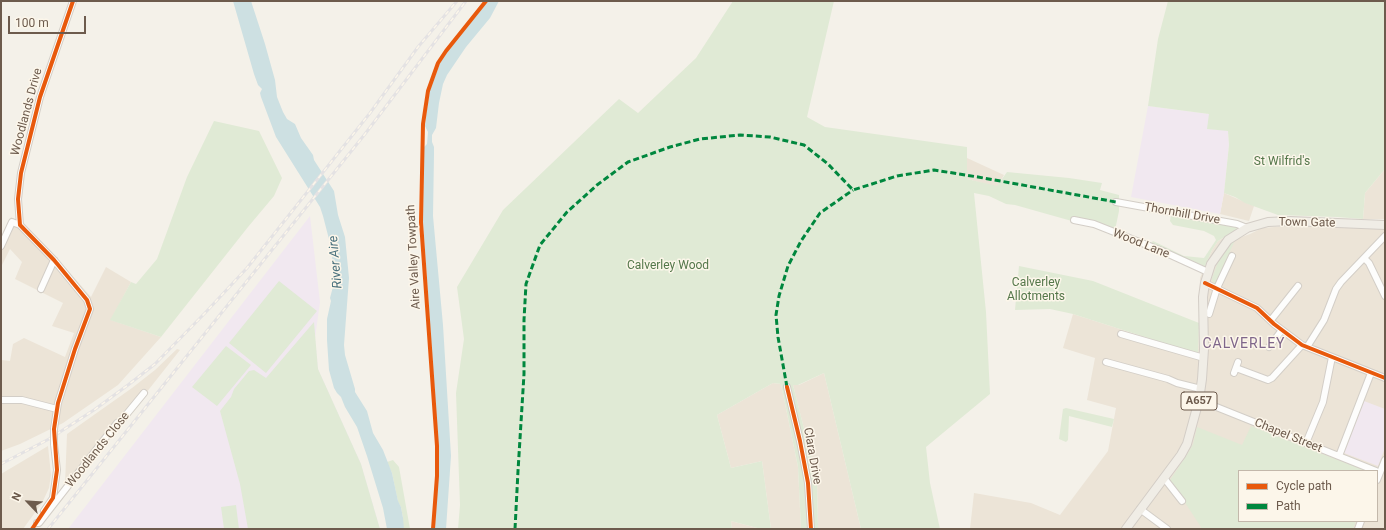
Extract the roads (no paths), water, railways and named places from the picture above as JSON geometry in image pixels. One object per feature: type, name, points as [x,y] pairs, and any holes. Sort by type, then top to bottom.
[{"type":"main road","name":"Town Gate","points":[[1208,272],[1216,256],[1228,240],[1247,228],[1268,222],[1290,221],[1385,225]]},
{"type":"main road","name":"A657","points":[[1126,529],[1180,456],[1187,444],[1201,389],[1204,358],[1203,297],[1208,272]]},
{"type":"street","name":"Woodlands Drive","points":[[20,225],[18,199],[21,173],[40,97],[73,1]]},
{"type":"street","name":"Thornhill Drive","points":[[1116,202],[1237,224],[1247,228]]},
{"type":"street","name":"Wood Lane","points":[[1074,220],[1094,224],[1162,251],[1208,272]]},
{"type":"street","points":[[1,246],[12,222],[20,225],[54,260],[87,300],[90,309],[75,349],[57,409],[54,429],[57,470],[53,498],[32,529]]},
{"type":"street","points":[[1236,368],[1268,380],[1272,378],[1305,346],[1322,324],[1336,289],[1341,282],[1365,259],[1385,236]]},
{"type":"street","points":[[1209,314],[1218,288],[1232,256]]},
{"type":"street","points":[[1365,259],[1369,263],[1385,296]]},
{"type":"street","points":[[41,289],[54,260]]},
{"type":"street","points":[[1205,282],[1257,308],[1282,330],[1305,346],[1385,378]]},
{"type":"street","points":[[1270,320],[1298,286]]},
{"type":"street","points":[[1269,347],[1282,330]]},
{"type":"street","points":[[1121,334],[1204,358]]},
{"type":"street","points":[[1306,443],[1323,402],[1332,357]]},
{"type":"street","points":[[1106,362],[1201,389]]},
{"type":"street","points":[[1339,456],[1372,373]]},
{"type":"street","name":"Clara Drive","points":[[787,387],[808,483],[811,529]]},
{"type":"street","name":"Woodlands Close","points":[[37,523],[39,523],[117,423],[121,421],[144,393]]},
{"type":"street","points":[[1,400],[22,400],[57,409]]},
{"type":"street","name":"Chapel Street","points":[[1199,400],[1375,470]]},
{"type":"street","points":[[1380,472],[1385,460]]},
{"type":"street","points":[[1164,478],[1182,501]]},
{"type":"street","points":[[1140,509],[1167,529]]},
{"type":"water","name":"River Aire","points":[[233,1],[251,1],[275,80],[277,97],[283,112],[287,119],[295,124],[301,138],[313,155],[314,160],[334,191],[338,215],[345,237],[349,278],[344,345],[345,355],[355,392],[367,411],[373,433],[383,450],[392,473],[398,501],[401,507],[404,529],[387,529],[383,508],[357,427],[341,397],[334,388],[329,370],[327,319],[334,283],[334,274],[331,247],[323,216],[320,207],[276,137],[261,97],[260,93],[262,89],[258,85],[254,74]]},
{"type":"water","points":[[488,1],[499,1],[490,18],[466,47],[447,75],[443,84],[439,103],[436,128],[432,135],[434,147],[433,216],[443,325],[451,456],[446,529],[435,529],[439,458],[423,221],[424,147],[427,144],[428,132],[425,126],[426,115],[430,90],[440,63],[452,45]]},
{"type":"railway","points":[[1,464],[49,439],[94,410],[155,364],[247,268],[370,113],[418,47],[457,1]]},
{"type":"railway","points":[[48,529],[365,134],[466,1]]},
{"type":"district","name":"CALVERLEY","points":[[1244,344]]},
{"type":"park label","name":"St Wilfrid's","points":[[1282,162]]},
{"type":"park label","name":"Calverley Wood","points":[[668,266]]},
{"type":"park label","name":"Calverley Allotments","points":[[1036,290]]}]
